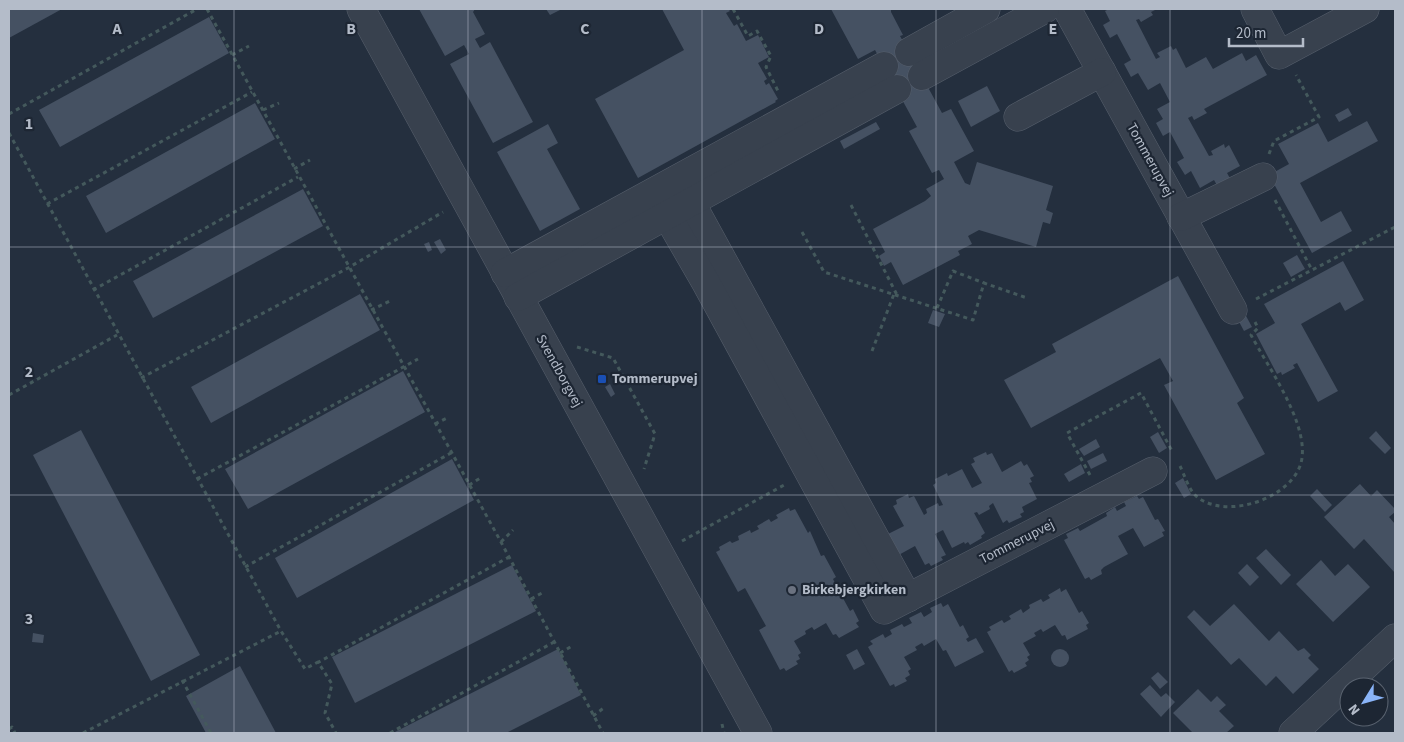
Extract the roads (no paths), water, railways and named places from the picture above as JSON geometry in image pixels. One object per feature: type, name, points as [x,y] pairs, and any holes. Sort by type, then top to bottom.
[{"type":"street","name":"Svendborgvej","points":[[361,9],[758,733]]},
{"type":"street","points":[[922,76],[1046,9]]},
{"type":"street","name":"Tommerupvej","points":[[1067,9],[1181,216],[1239,307]]},
{"type":"street","points":[[1255,9],[1279,55],[1365,9]]},
{"type":"street","points":[[908,52],[981,10],[992,38]]},
{"type":"street","points":[[518,297],[684,190],[790,118],[884,66]]},
{"type":"street","points":[[1018,117],[1102,72]]},
{"type":"street","points":[[684,190],[897,89]]},
{"type":"street","points":[[1181,216],[1263,177]]},
{"type":"street","points":[[684,190],[908,598]]},
{"type":"street","points":[[505,273],[660,204]]},
{"type":"street","name":"Tommerupvej","points":[[660,204],[884,610],[1153,471]]},
{"type":"street","points":[[1293,733],[1395,638]]},
{"type":"place","name":"Tommerupvej","points":[[602,379]]},
{"type":"place","name":"Birkebjergkirken","points":[[792,590]]}]
